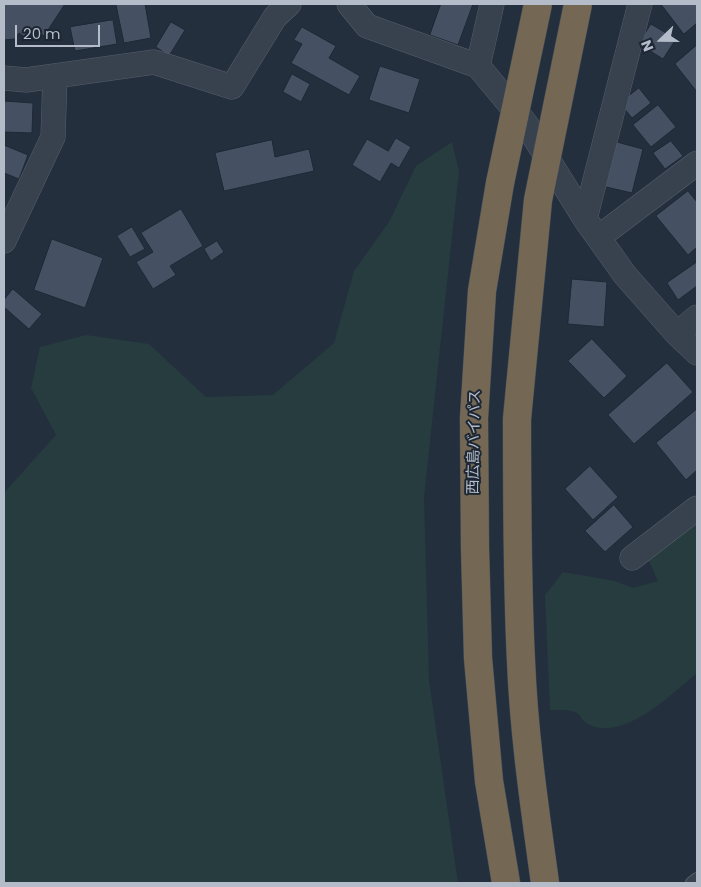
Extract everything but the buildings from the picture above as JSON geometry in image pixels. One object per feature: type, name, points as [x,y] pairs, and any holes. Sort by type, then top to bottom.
[{"type":"highway","points":[[500,183],[521,4]]},
{"type":"highway","name":"西広島バイパス","points":[[506,883],[489,781],[478,658],[474,418],[482,291],[500,183],[538,4]]},
{"type":"highway","points":[[545,883],[531,787],[521,663],[517,549],[518,419],[538,200],[578,4]]},
{"type":"street","points":[[4,78],[26,80],[154,62],[232,87],[276,17],[290,4]]},
{"type":"street","points":[[349,4],[367,26],[478,66],[526,124],[585,219],[625,275],[677,334],[697,353]]},
{"type":"street","points":[[478,66],[492,4]]},
{"type":"street","points":[[585,219],[640,4]]},
{"type":"street","points":[[4,241],[54,137],[55,76]]},
{"type":"street","points":[[599,238],[697,163]]},
{"type":"street","points":[[677,334],[697,317]]},
{"type":"street","points":[[632,558],[697,508]]},
{"type":"lane","points":[[692,883],[697,879]]},
{"type":"green space","points":[[452,142],[459,171],[424,497],[429,680],[458,883],[4,883],[4,493],[56,435],[31,388],[40,347],[86,335],[149,344],[206,397],[273,395],[334,343],[354,271],[389,222],[416,166]]},
{"type":"green space","points":[[697,524],[697,673],[647,713],[616,727],[602,728],[586,723],[574,712],[550,710],[545,595],[563,572],[615,581],[633,588],[658,581],[648,559]]}]
